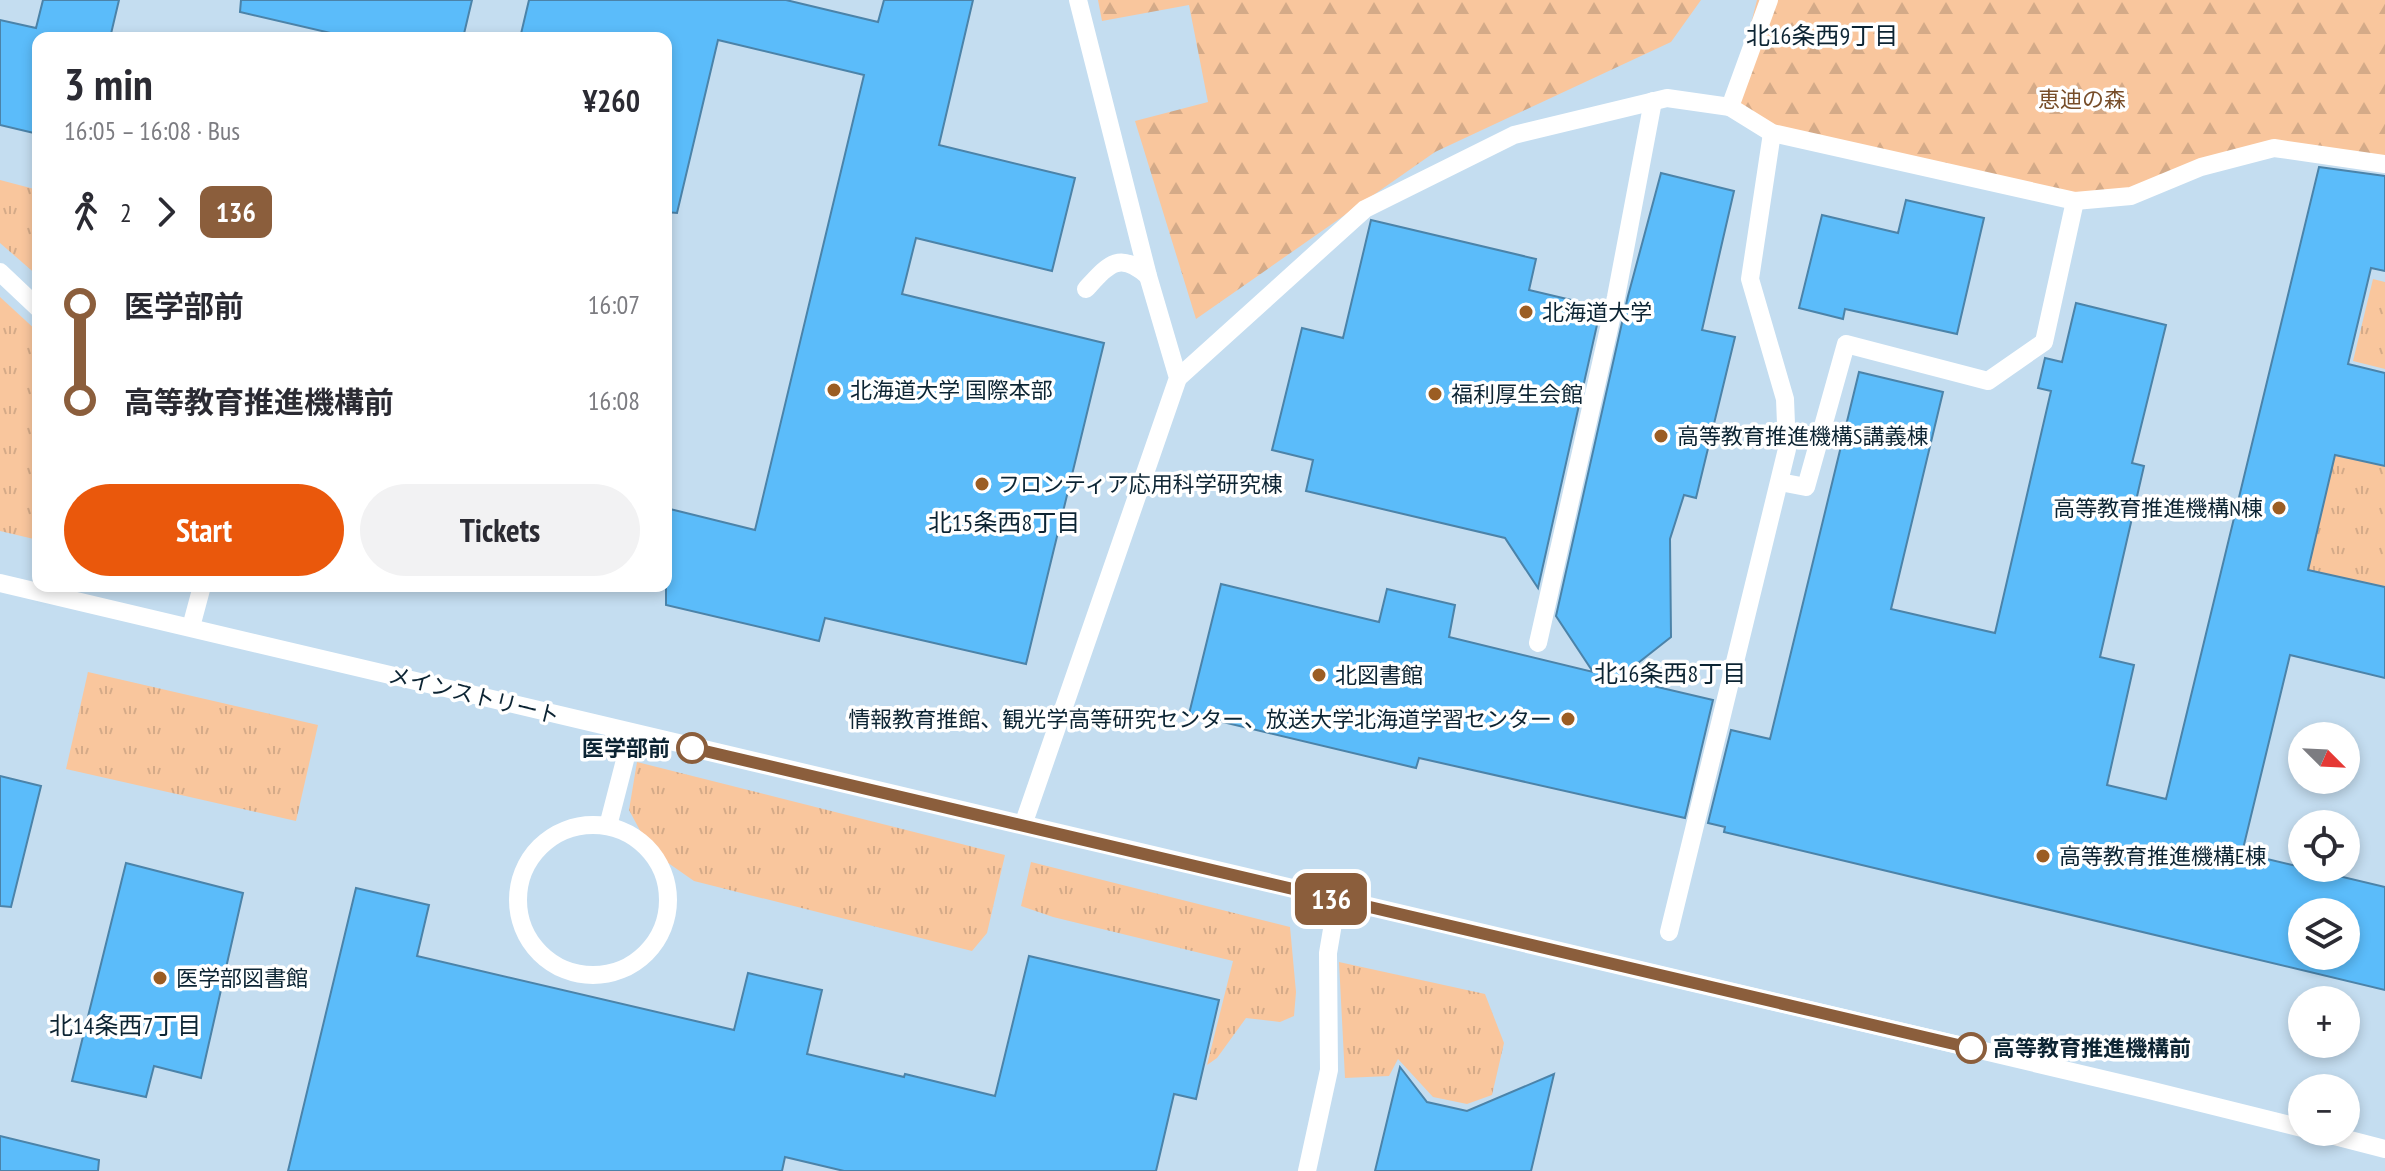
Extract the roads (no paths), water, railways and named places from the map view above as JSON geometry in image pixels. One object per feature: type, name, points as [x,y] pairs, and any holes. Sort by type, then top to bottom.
[{"type":"lane","points":[[1078,0],[1148,276],[1178,378]]},
{"type":"lane","points":[[1730,107],[1769,0]]},
{"type":"lane","points":[[1023,825],[1178,378],[1365,209],[1514,135],[1667,98],[1730,107],[1772,133],[2075,201],[2131,196],[2201,167],[2274,148],[2385,164]]},
{"type":"lane","points":[[1538,643],[1616,297],[1653,101]]},
{"type":"lane","points":[[1669,932],[1787,449],[1785,399],[1750,279],[1772,133]]},
{"type":"lane","points":[[1780,482],[1806,487],[1846,344],[1988,381],[2044,342],[2075,201]]},
{"type":"lane","points":[[1086,289],[1103,268],[1116,262],[1134,263],[1148,276]]},
{"type":"lane","points":[[0,272],[32,302]]},
{"type":"lane","name":"メインストリート","points":[[0,583],[32,590]]},
{"type":"lane","name":"メインストリート","points":[[39,592],[2288,1125]]},
{"type":"lane","points":[[191,627],[200,592]]},
{"type":"lane","points":[[608,826],[632,733]]},
{"type":"lane","points":[[586,825],[608,826],[628,833],[651,853],[666,881],[668,902],[665,923],[655,942],[641,957],[613,971],[582,974],[561,968],[543,956],[529,939],[521,919],[518,898],[522,876],[532,857],[547,841],[566,830],[586,825]]},
{"type":"lane","points":[[1307,1171],[1329,1070],[1328,953],[1337,900]]},
{"type":"lane","points":[[2360,1143],[2385,1149]]},
{"type":"place","name":"北海道大学","points":[[1526,312]]},
{"type":"place","name":"北海道大学 国際本部","points":[[834,390]]},
{"type":"place","name":"福利厚生会館","points":[[1435,394]]},
{"type":"place","name":"高等教育推進機構S講義棟","points":[[1661,436]]},
{"type":"place","name":"フロンティア応用科学研究棟","points":[[982,484]]},
{"type":"place","name":"高等教育推進機構N棟","points":[[2279,508]]},
{"type":"place","name":"北図書館","points":[[1319,675]]},
{"type":"place","name":"情報教育推館、観光学高等研究センター、放送大学北海道学習センター","points":[[1568,719]]},
{"type":"place","name":"医学部前","points":[[692,748]]},
{"type":"place","name":"高等教育推進機構E棟","points":[[2043,856]]},
{"type":"place","name":"医学部図書館","points":[[160,978]]},
{"type":"place","name":"高等教育推進機構前","points":[[1971,1048]]},
{"type":"district","name":"北16条西9丁目","points":[[1822,35]]},
{"type":"district","name":"北15条西8丁目","points":[[1004,522]]},
{"type":"district","name":"北16条西8丁目","points":[[1670,673]]},
{"type":"district","name":"北14条西7丁目","points":[[125,1025]]},
{"type":"park label","name":"恵迪の森","points":[[2082,99]]}]
